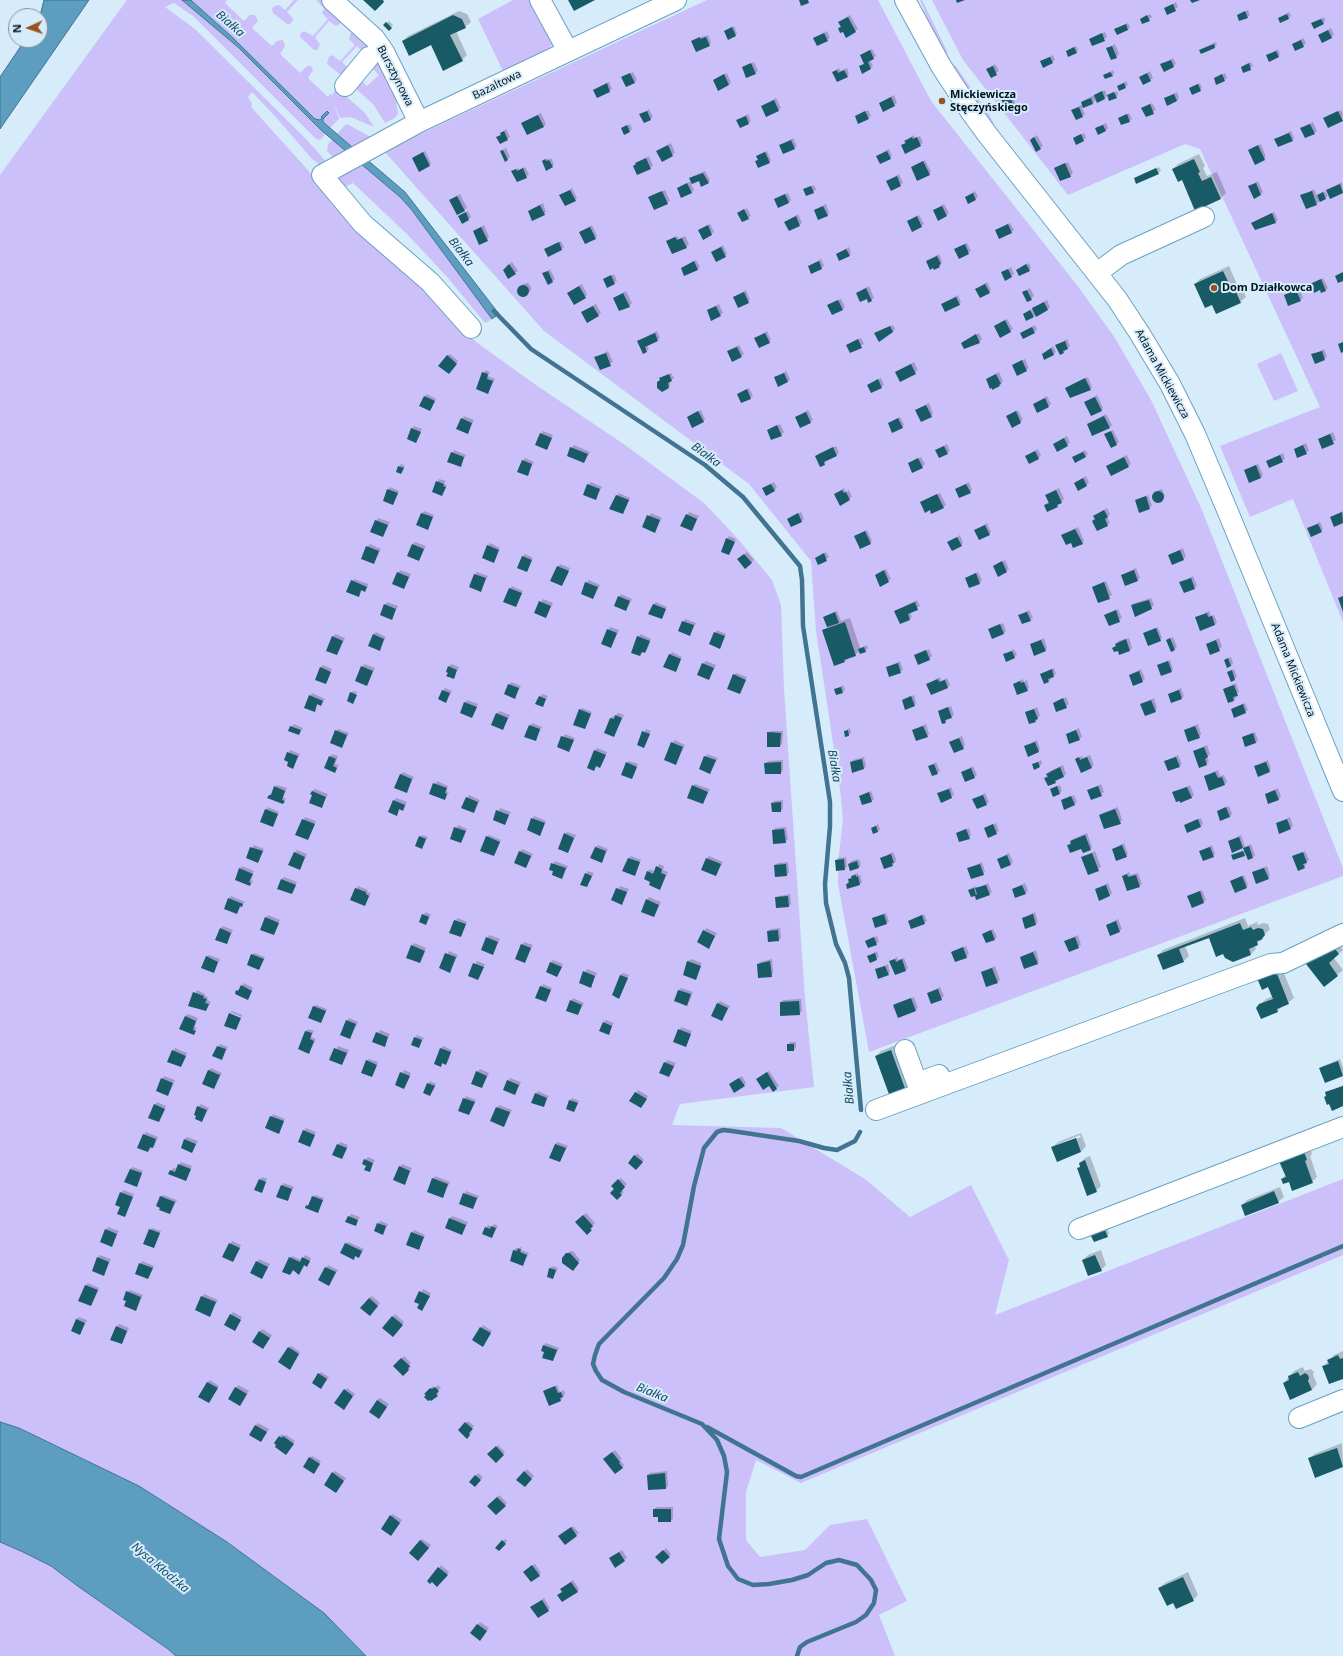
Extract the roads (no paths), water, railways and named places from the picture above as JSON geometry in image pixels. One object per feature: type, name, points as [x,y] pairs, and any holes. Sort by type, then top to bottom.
[{"type":"street","name":"Bursztynowa","points":[[332,0],[375,39],[384,52],[419,122]]},
{"type":"street","points":[[540,0],[568,51]]},
{"type":"street","name":"Bazaltowa","points":[[471,328],[430,282],[363,224],[322,175],[372,148],[387,138],[419,122],[676,0]]},
{"type":"street","name":"Adama Mickiewicza","points":[[905,0],[941,66],[971,112],[1097,273],[1140,334],[1170,384],[1195,434],[1343,791]]},
{"type":"street","points":[[344,86],[369,57]]},
{"type":"street","points":[[1097,273],[1121,255],[1204,217]]},
{"type":"street","points":[[905,1050],[917,1083],[1291,946],[1343,924]]},
{"type":"street","points":[[876,1110],[1271,964],[1283,963],[1343,934]]},
{"type":"street","points":[[1079,1229],[1343,1127]]},
{"type":"street","points":[[1299,1418],[1343,1400]]},
{"type":"water","points":[[44,0],[89,0],[0,129],[0,77],[20,48],[48,48],[48,8],[42,8]]},
{"type":"water","points":[[182,0],[191,0],[231,36],[315,119],[320,120],[327,111],[329,113],[323,119],[323,122],[405,192],[499,314],[492,319],[411,209],[400,197],[321,130],[239,48]]},
{"type":"water","name":"Nysa Kłodzka","points":[[0,1422],[19,1428],[139,1486],[227,1542],[324,1613],[366,1656],[176,1656],[51,1566],[0,1542]]},
{"type":"waterway","name":"Białka","points":[[494,311],[531,349],[705,465],[743,497],[800,566],[802,580],[803,626],[830,802],[830,826],[825,884],[826,903],[836,944],[845,963],[849,978],[861,1110]]},
{"type":"waterway","name":"Białka","points":[[797,1656],[800,1647],[807,1642],[856,1622],[866,1615],[874,1603],[876,1590],[871,1580],[857,1565],[839,1560],[826,1563],[808,1575],[792,1580],[753,1585],[738,1579],[728,1566],[719,1539],[727,1472],[724,1456],[717,1440],[702,1424],[624,1392],[602,1380],[593,1364],[599,1344],[664,1278],[677,1259],[683,1245],[694,1186],[704,1148],[717,1132],[723,1130],[799,1141],[837,1150],[855,1141],[860,1132]]},
{"type":"waterway","points":[[707,1427],[796,1476],[801,1477],[1343,1246]]},
{"type":"place","name":"Mickiewicza Stęczyńskiego","points":[[942,101]]},
{"type":"place","name":"Dom Działkowca","points":[[1214,288]]}]
